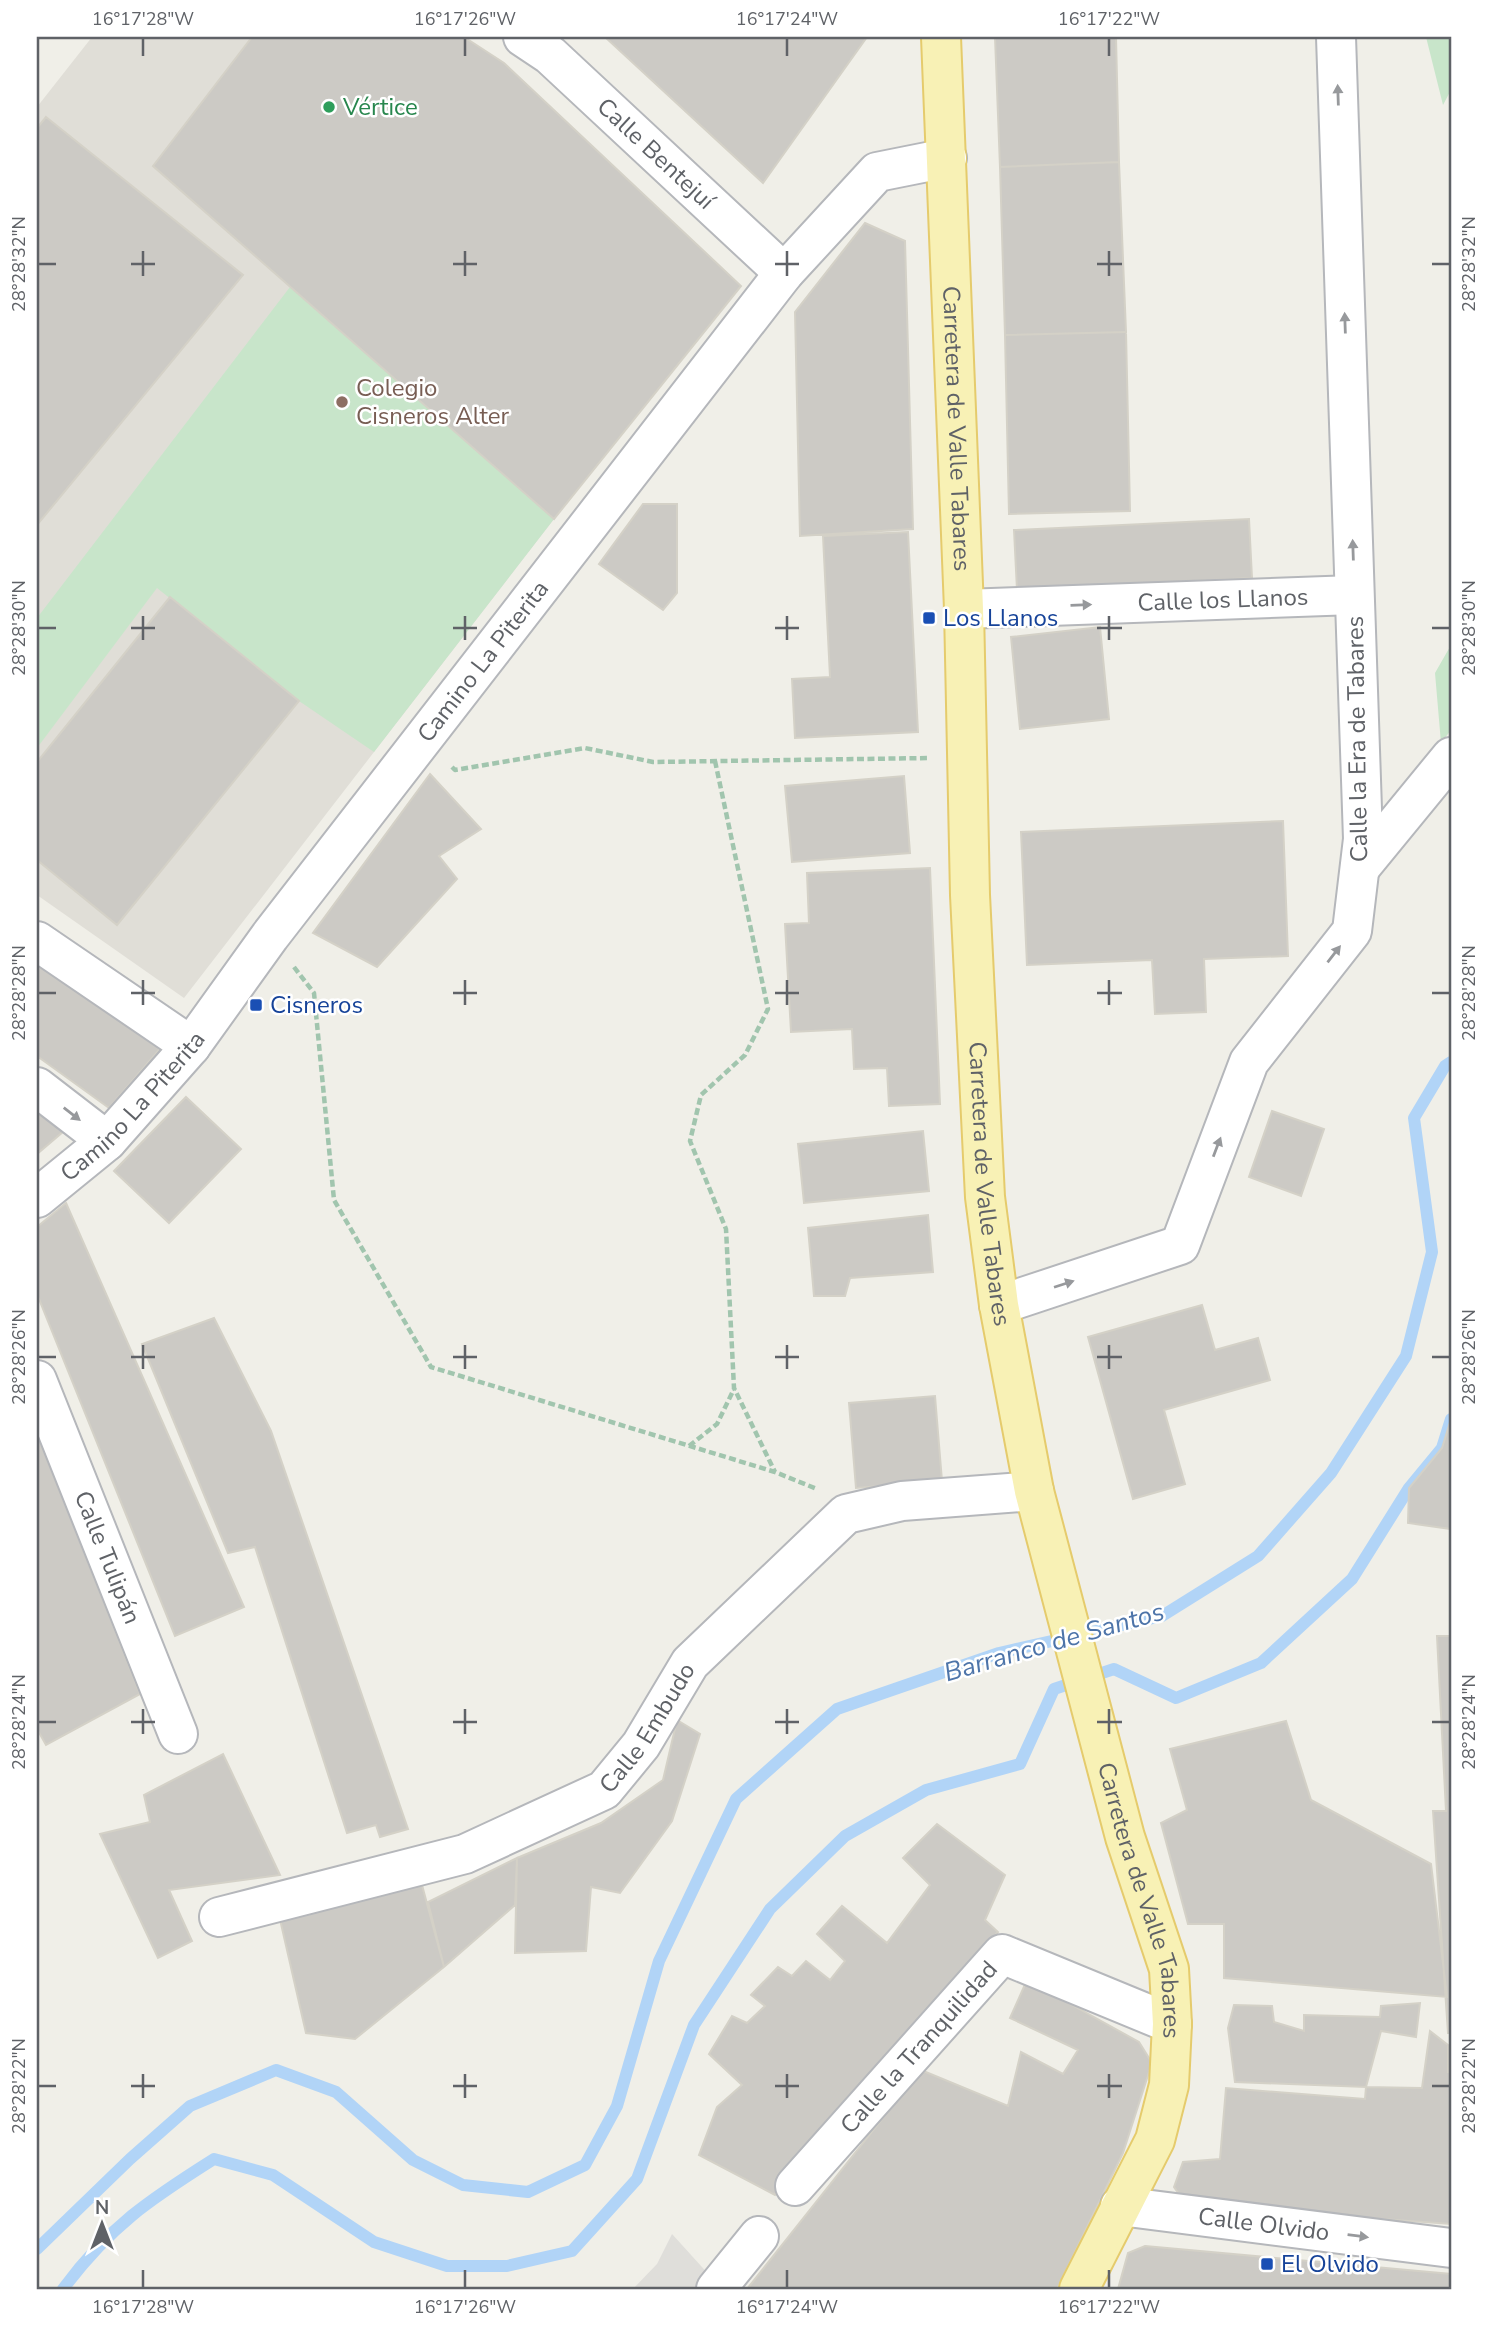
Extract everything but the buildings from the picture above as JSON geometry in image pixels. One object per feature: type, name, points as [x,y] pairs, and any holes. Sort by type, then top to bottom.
[{"type":"main road","name":"Carretera de Valle Tabares","points":[[942,37],[964,609],[970,895],[985,1197],[999,1305],[1034,1491],[1125,1837],[1169,1969],[1172,2024],[1169,2085],[1155,2140],[1079,2289]]},
{"type":"street","name":"Calle Bentejuí","points":[[523,37],[550,55],[784,273]]},
{"type":"street","name":"Calle la Era de Tabares","points":[[999,1305],[1180,1245],[1249,1062],[1352,931],[1363,839],[1336,37]]},
{"type":"street","name":"Camino La Piterita","points":[[37,1198],[107,1141],[191,1046],[270,936],[784,273],[877,172],[947,158]]},
{"type":"street","name":"Calle los Llanos","points":[[964,609],[1354,595]]},
{"type":"street","points":[[1360,868],[1451,757]]},
{"type":"street","points":[[37,941],[191,1046]]},
{"type":"street","points":[[37,1087],[107,1141]]},
{"type":"street","name":"Calle Tulipán","points":[[37,1380],[178,1734]]},
{"type":"street","points":[[846,1514],[902,1501],[1034,1491]]},
{"type":"street","name":"Calle Embudo","points":[[219,1917],[465,1854],[604,1790],[640,1745],[690,1663],[846,1514]]},
{"type":"street","name":"Calle la Tranquilidad","points":[[795,2186],[1002,1954],[1172,2024]]},
{"type":"street","name":"Calle Olvido","points":[[1120,2206],[1451,2248]]},
{"type":"street","points":[[716,2289],[759,2236]]},
{"type":"path","points":[[423,740],[455,770],[585,748],[653,762],[967,758]]},
{"type":"path","points":[[715,761],[768,1009],[745,1055],[701,1095],[690,1140],[726,1229],[734,1388],[775,1472]]},
{"type":"path","points":[[270,936],[314,993],[334,1200],[431,1367],[775,1472],[829,1494],[846,1514]]},
{"type":"path","points":[[689,1446],[716,1424],[734,1388]]},
{"type":"shaded area","name":"Colegio Cisneros Alter","points":[[92,37],[464,37],[504,63],[741,286],[554,519],[184,998],[37,895],[37,107]]},
{"type":"shaded area","points":[[672,2234],[711,2277],[698,2289],[633,2289],[657,2264]]},
{"type":"green space","points":[[1426,37],[1451,37],[1451,90],[1443,105]]},
{"type":"green space","points":[[290,287],[554,519],[374,752],[299,701],[157,588],[37,748],[37,618]]},
{"type":"green space","points":[[1451,645],[1451,730],[1441,743],[1435,673]]},
{"type":"waterway","name":"Barranco de Santos","points":[[37,2249],[130,2159],[190,2106],[276,2070],[336,2092],[413,2160],[463,2185],[528,2192],[585,2165],[617,2106],[659,1961],[736,1799],[837,1709],[999,1653],[1162,1616],[1258,1556],[1331,1473],[1406,1356],[1432,1252],[1414,1118],[1445,1066],[1451,1062]]},
{"type":"waterway","points":[[63,2289],[114,2231],[150,2202],[214,2159],[273,2175],[374,2242],[447,2266],[507,2266],[572,2251],[637,2179],[694,2025],[770,1909],[845,1836],[926,1790],[1020,1764],[1054,1689],[1114,1669],[1176,1698],[1261,1663],[1352,1579],[1409,1488],[1442,1448],[1451,1419]]},
{"type":"place","name":"Vértice","points":[[329,107]]},
{"type":"place","name":"Colegio Cisneros Alter","points":[[342,402]]},
{"type":"place","name":"Los Llanos","points":[[929,618]]},
{"type":"place","name":"Cisneros","points":[[256,1005]]},
{"type":"place","name":"El Olvido","points":[[1267,2264]]}]
